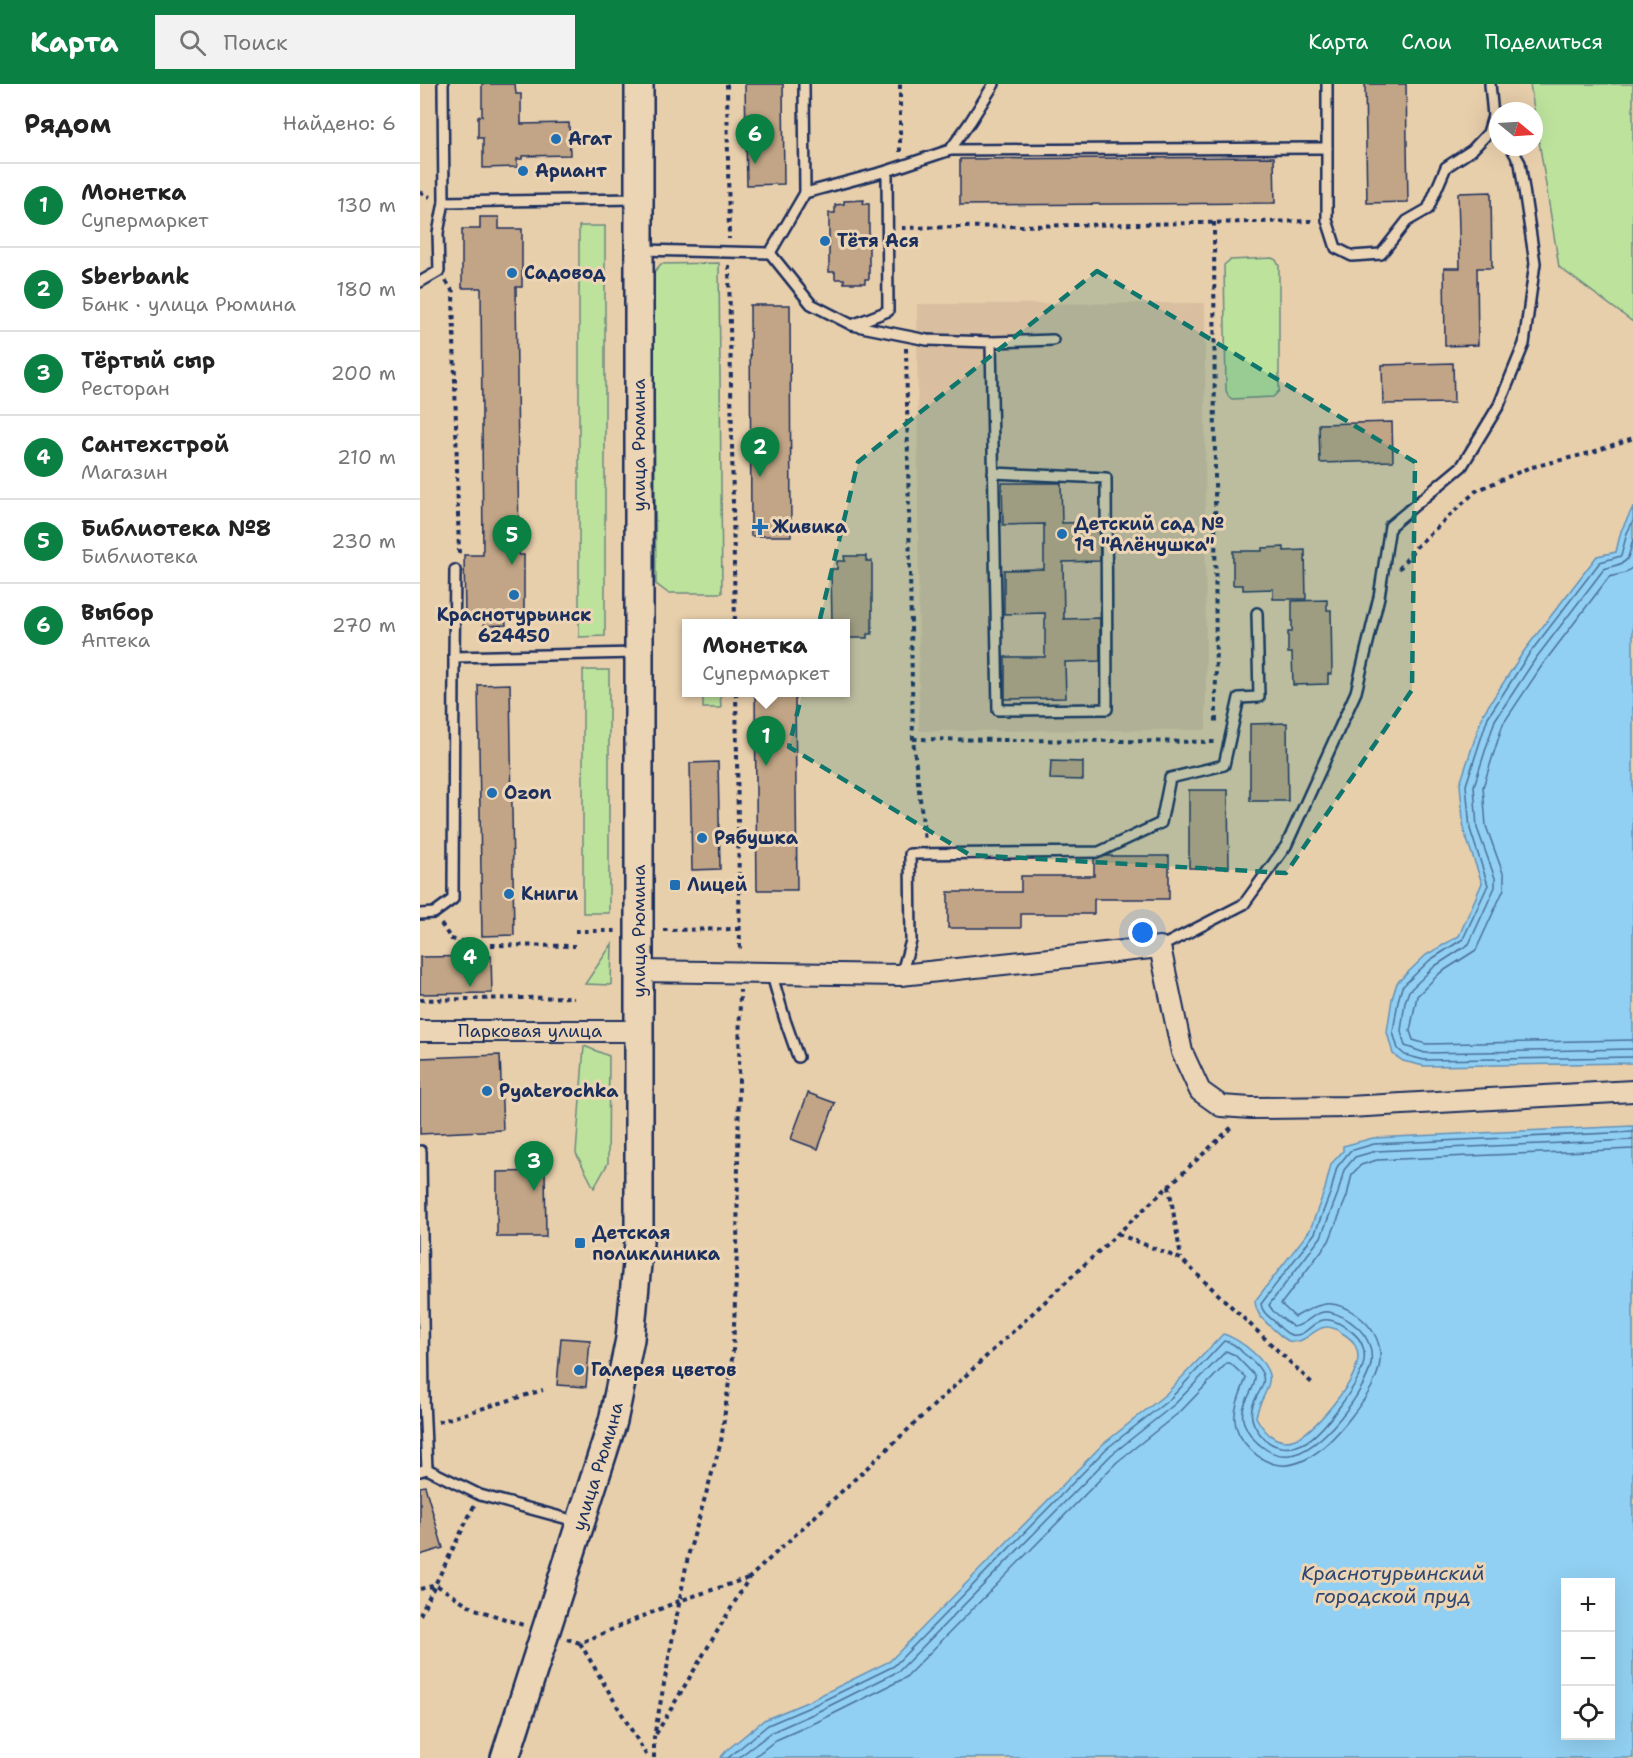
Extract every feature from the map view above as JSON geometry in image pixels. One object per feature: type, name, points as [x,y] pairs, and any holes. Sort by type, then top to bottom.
[{"type":"main road","name":"улица Рюмина","points":[[505,1758],[613,1421],[630,1339],[639,1242],[639,84]]},
{"type":"street","points":[[639,971],[901,975],[1160,947],[1182,1052],[1200,1091],[1221,1106],[1349,1107],[1633,1091]]},
{"type":"street","name":"Парковая улица","points":[[420,1032],[639,1031]]},
{"type":"lane","points":[[420,282],[439,271],[438,233],[444,202],[443,84]]},
{"type":"lane","points":[[770,253],[805,193],[804,84]]},
{"type":"lane","points":[[950,150],[994,84]]},
{"type":"lane","points":[[1326,84],[1327,220],[1336,248],[1352,256],[1381,254],[1407,220],[1428,209],[1446,166],[1472,150],[1489,131]]},
{"type":"lane","points":[[1490,84],[1493,102]]},
{"type":"lane","points":[[805,193],[886,171],[950,150],[1327,148]]},
{"type":"lane","points":[[1160,947],[1244,904],[1286,846],[1356,692],[1379,597],[1390,526],[1462,466],[1499,405],[1524,344],[1535,263],[1520,163],[1516,156]]},
{"type":"lane","points":[[852,325],[888,311],[886,171]]},
{"type":"lane","points":[[444,202],[639,199]]},
{"type":"lane","points":[[639,250],[770,253],[811,304],[852,325],[906,337],[991,342],[1053,340]]},
{"type":"lane","points":[[991,342],[993,472],[998,710],[1107,709],[1106,478],[993,472]]},
{"type":"lane","points":[[420,914],[434,913],[453,899],[455,570]]},
{"type":"lane","points":[[901,975],[911,941],[910,854],[1099,852],[1161,823],[1170,778],[1224,765],[1239,698],[1259,697],[1257,613]]},
{"type":"lane","points":[[454,657],[639,653]]},
{"type":"lane","points":[[771,972],[798,1057]]},
{"type":"lane","points":[[421,1151],[422,1398],[425,1426],[423,1470],[480,1495],[581,1523]]},
{"type":"path","points":[[727,84],[735,619]]},
{"type":"path","points":[[900,84],[900,166]]},
{"type":"path","points":[[900,218],[901,238]]},
{"type":"path","points":[[888,228],[1327,220]]},
{"type":"path","points":[[1214,222],[1216,730]]},
{"type":"path","points":[[439,271],[453,292],[460,559],[455,570]]},
{"type":"path","points":[[906,337],[913,739],[927,854]]},
{"type":"path","points":[[1379,597],[1416,547],[1476,491],[1528,468],[1590,453],[1633,438]]},
{"type":"path","points":[[654,1758],[654,1737],[688,1556],[721,1442],[733,1351],[737,1251],[740,971],[736,697]]},
{"type":"path","points":[[913,739],[1216,742]]},
{"type":"path","points":[[434,913],[451,939],[482,945]]},
{"type":"path","points":[[491,945],[575,946]]},
{"type":"path","points":[[420,999],[574,997]]},
{"type":"path","points":[[654,1737],[748,1578],[1228,1131]]},
{"type":"path","points":[[1169,1186],[1181,1259]]},
{"type":"path","points":[[1118,1233],[1181,1259],[1312,1383]]},
{"type":"path","points":[[425,1426],[543,1390]]},
{"type":"path","points":[[420,1615],[480,1495]]},
{"type":"path","points":[[648,1758],[580,1643],[679,1601],[748,1578]]},
{"type":"path","points":[[420,1589],[436,1585],[475,1609],[545,1632]]},
{"type":"highlighted area","points":[[1097,271],[1415,462],[1412,690],[1286,873],[970,855],[789,747],[858,462]]},
{"type":"shaded area","name":"Детский сад № 19 \"Алёнушка\"","points":[[1205,303],[1206,730],[919,731],[917,304]]},
{"type":"green space","points":[[1530,84],[1633,84],[1633,322],[1559,267],[1541,156],[1543,102],[1533,102]]},
{"type":"green space","points":[[579,226],[605,226],[605,636],[579,637]]},
{"type":"green space","points":[[1272,258],[1279,266],[1279,391],[1273,397],[1232,399],[1226,390],[1224,265],[1230,260]]},
{"type":"green space","points":[[719,263],[722,593],[668,593],[656,584],[653,273],[661,264]]},
{"type":"green space","points":[[583,670],[609,670],[609,913],[583,913]]},
{"type":"green space","points":[[703,697],[720,697],[721,708],[703,708]]},
{"type":"green space","points":[[612,944],[611,985],[585,984]]},
{"type":"green space","points":[[584,1046],[609,1056],[608,1163],[594,1188],[576,1153]]},
{"type":"water","points":[[1633,507],[1633,1063],[1424,1066],[1403,1061],[1393,1054],[1387,1032],[1397,983],[1426,955],[1459,936],[1482,883],[1464,831],[1460,784],[1483,714],[1524,651],[1597,556],[1616,552],[1621,531]]},
{"type":"water","name":"Краснотурьинский городской пруд","points":[[1633,1126],[1633,1758],[720,1758],[764,1720],[807,1702],[890,1661],[1102,1445],[1166,1394],[1223,1334],[1246,1346],[1266,1367],[1269,1382],[1256,1417],[1266,1431],[1275,1439],[1285,1441],[1295,1439],[1314,1426],[1340,1396],[1353,1375],[1358,1358],[1355,1345],[1344,1334],[1326,1327],[1320,1328],[1303,1339],[1289,1341],[1262,1318],[1255,1301],[1310,1230],[1325,1189],[1331,1164],[1343,1151],[1343,1146],[1373,1138]]},
{"type":"building","points":[[482,84],[515,84],[516,94],[521,94],[521,124],[569,123],[570,155],[522,156],[522,159],[517,159],[517,167],[483,168],[483,138],[478,138],[478,116],[482,116]]},
{"type":"building","points":[[745,84],[783,84],[784,184],[747,185]]},
{"type":"building","points":[[1365,84],[1406,84],[1408,202],[1367,203]]},
{"type":"building","points":[[1274,157],[1275,203],[960,205],[960,159]]},
{"type":"building","points":[[1491,192],[1492,268],[1477,268],[1478,345],[1445,346],[1444,268],[1460,268],[1458,193]]},
{"type":"building","points":[[864,200],[863,204],[869,204],[869,279],[865,279],[865,283],[844,283],[844,279],[835,279],[835,272],[829,272],[829,213],[835,213],[835,205],[844,204],[844,201]]},
{"type":"building","points":[[480,217],[499,217],[499,229],[522,229],[522,287],[516,287],[519,555],[524,555],[524,615],[505,615],[506,625],[484,626],[484,616],[465,616],[464,555],[483,555],[481,288],[462,288],[462,229],[480,229]]},
{"type":"building","points":[[750,305],[790,305],[791,536],[751,536]]},
{"type":"building","points":[[1453,363],[1454,403],[1383,404],[1382,365]]},
{"type":"building","points":[[1392,422],[1393,461],[1320,463],[1319,424]]},
{"type":"building","points":[[1002,483],[1061,483],[1062,523],[1099,522],[1100,561],[1063,562],[1064,619],[1100,618],[1100,661],[1065,662],[1066,698],[1005,699],[1005,657],[1045,657],[1045,613],[1004,614],[1004,570],[1044,569],[1044,524],[1003,525]]},
{"type":"building","points":[[1284,547],[1284,551],[1305,550],[1306,599],[1273,599],[1273,589],[1243,590],[1243,585],[1233,585],[1233,551],[1262,551],[1262,548]]},
{"type":"building","points":[[844,556],[866,556],[866,561],[872,561],[872,634],[867,634],[867,638],[850,638],[850,619],[832,619],[831,569],[837,569],[837,561],[845,561]]},
{"type":"building","points":[[1327,600],[1327,610],[1331,610],[1332,674],[1328,674],[1328,684],[1293,685],[1292,653],[1288,653],[1288,632],[1292,632],[1292,601]]},
{"type":"building","points":[[510,684],[514,935],[482,936],[478,685]]},
{"type":"building","points":[[755,697],[795,697],[797,890],[757,890]]},
{"type":"building","points":[[1287,723],[1288,801],[1250,801],[1250,724]]},
{"type":"building","points":[[1051,761],[1083,762],[1083,780],[1050,779]]},
{"type":"building","points":[[718,762],[720,869],[692,870],[690,763]]},
{"type":"building","points":[[1189,790],[1228,790],[1229,868],[1189,868]]},
{"type":"building","points":[[1106,856],[1169,856],[1169,899],[1094,899],[1094,914],[1021,914],[1021,928],[948,928],[948,892],[1021,892],[1021,876],[1094,876],[1094,859]]},
{"type":"building","points":[[491,956],[492,993],[420,994],[420,957]]},
{"type":"building","points":[[500,1055],[503,1130],[420,1134],[420,1058]]},
{"type":"building","points":[[808,1093],[835,1103],[818,1149],[791,1139]]},
{"type":"building","points":[[545,1171],[546,1237],[497,1237],[497,1172]]},
{"type":"building","points":[[561,1338],[590,1340],[586,1387],[557,1385]]},
{"type":"building","points":[[425,1486],[443,1548],[420,1555],[420,1487]]},
{"type":"place","name":"Агат","points":[[556,139]]},
{"type":"place","name":"Выбор","points":[[755,164]]},
{"type":"place","name":"Ариант","points":[[523,171]]},
{"type":"place","name":"Тётя Ася","points":[[825,241]]},
{"type":"place","name":"Садовод","points":[[512,273]]},
{"type":"place","name":"Sberbank","points":[[760,477]]},
{"type":"place","name":"Живика","points":[[760,527]]},
{"type":"place","name":"Детский сад № 19 \"Алёнушка\"","points":[[1062,534]]},
{"type":"place","name":"Библиотека №8","points":[[512,565]]},
{"type":"place","name":"Краснотурьинск 624450","points":[[514,595]]},
{"type":"place","name":"Монетка","points":[[766,766]]},
{"type":"place","name":"Ozon","points":[[492,793]]},
{"type":"place","name":"Рябушка","points":[[702,838]]},
{"type":"place","name":"Лицей","points":[[675,885]]},
{"type":"place","name":"Книги","points":[[509,894]]},
{"type":"place","name":"Сантехстрой","points":[[470,987]]},
{"type":"place","name":"Pyaterochka","points":[[487,1091]]},
{"type":"place","name":"Тёртый сыр","points":[[534,1191]]},
{"type":"place","name":"Детская поликлиника","points":[[580,1243]]},
{"type":"place","name":"Галерея цветов","points":[[579,1370]]}]
